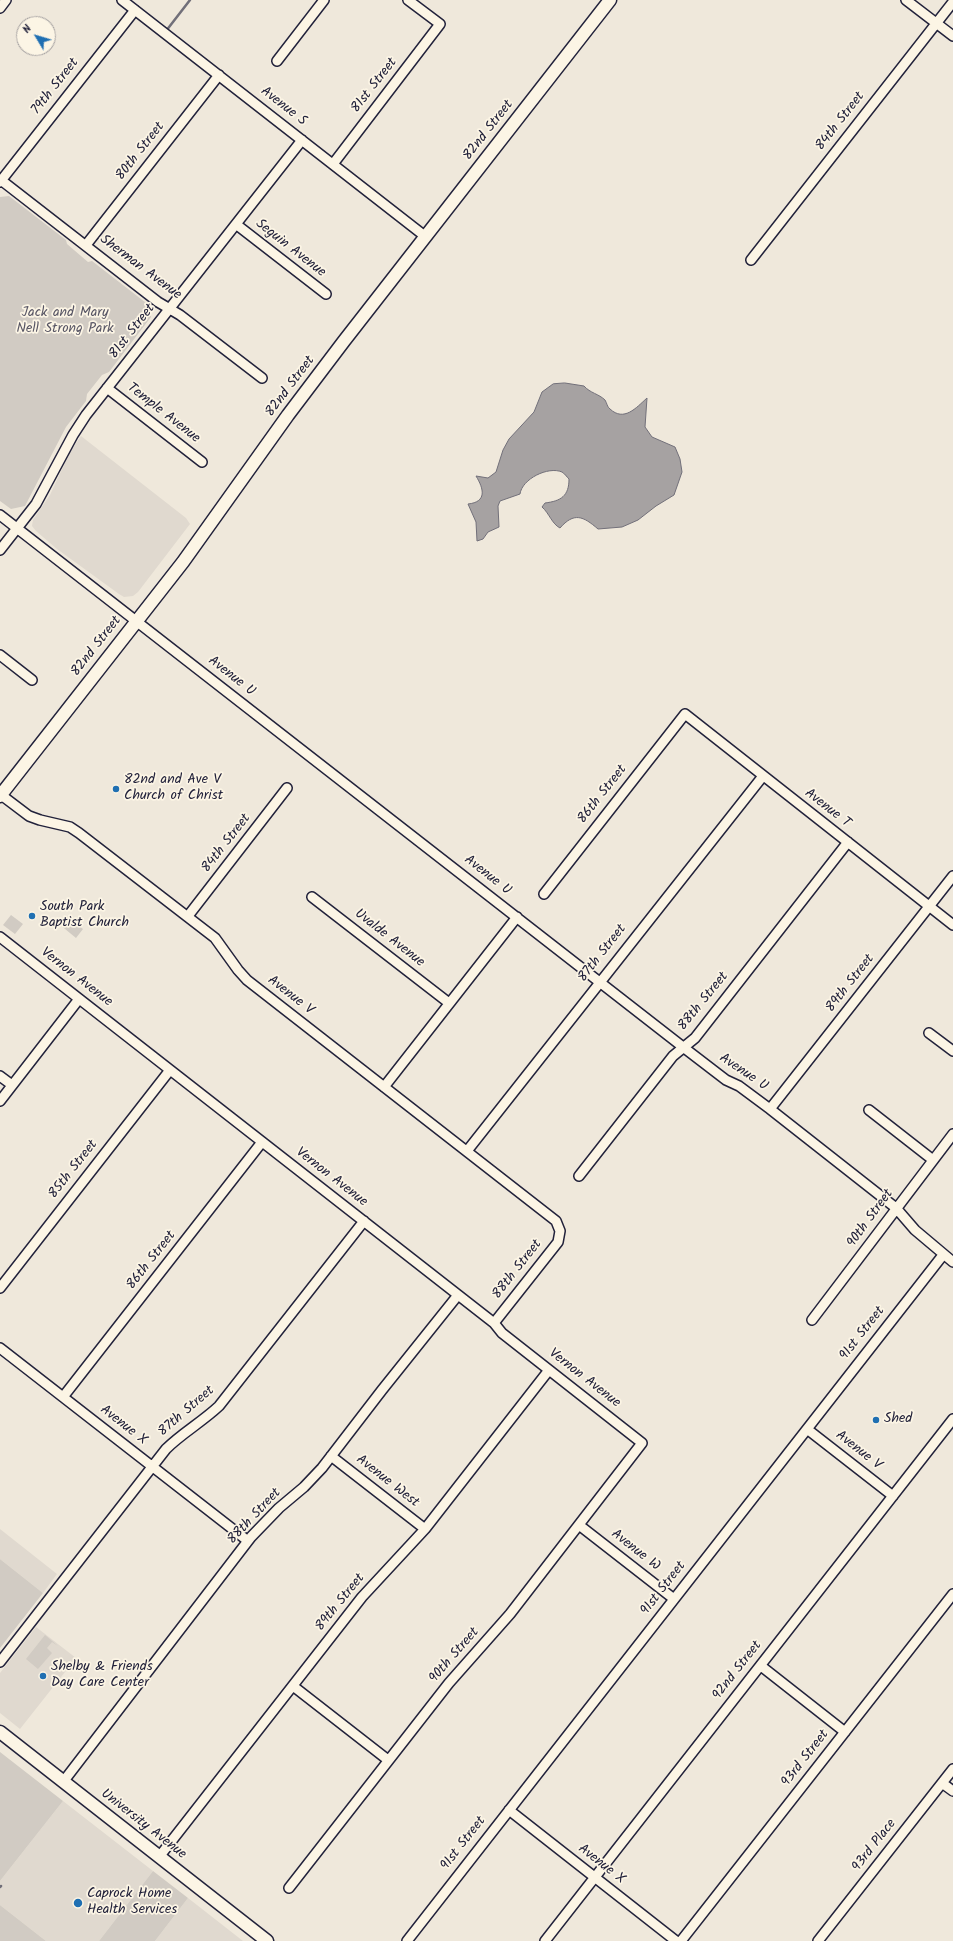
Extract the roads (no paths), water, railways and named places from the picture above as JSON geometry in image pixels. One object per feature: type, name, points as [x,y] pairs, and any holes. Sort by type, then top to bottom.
[{"type":"main road","name":"82nd Street","points":[[0,795],[207,530],[309,388],[610,0]]},
{"type":"main road","name":"University Avenue","points":[[0,1732],[268,1941]]},
{"type":"street","points":[[0,8],[6,0]]},
{"type":"street","name":"Avenue S","points":[[122,0],[426,236]]},
{"type":"street","points":[[277,61],[324,0]]},
{"type":"street","name":"81st Street","points":[[333,164],[440,24],[408,0]]},
{"type":"street","points":[[906,0],[953,36]]},
{"type":"street","name":"84th Street","points":[[751,260],[953,2]]},
{"type":"street","name":"79th Street","points":[[1,181],[134,10]]},
{"type":"street","name":"80th Street","points":[[86,245],[219,75]]},
{"type":"street","name":"81st Street","points":[[0,550],[28,515],[46,488],[73,435],[107,388],[237,225],[302,140]]},
{"type":"street","name":"Sherman Avenue","points":[[1,181],[158,302],[180,315],[262,378]]},
{"type":"street","name":"Seguin Avenue","points":[[237,225],[326,294]]},
{"type":"street","name":"Temple Avenue","points":[[107,388],[202,462]]},
{"type":"street","name":"Avenue U","points":[[0,514],[684,1048],[726,1080],[739,1086],[770,1109],[896,1208],[915,1230],[953,1262]]},
{"type":"street","points":[[0,655],[32,680]]},
{"type":"street","name":"Avenue T","points":[[685,714],[953,925]]},
{"type":"street","name":"86th Street","points":[[544,894],[685,714]]},
{"type":"street","name":"87th Street","points":[[467,1151],[763,776]]},
{"type":"street","name":"84th Street","points":[[188,916],[287,788]]},
{"type":"street","name":"Avenue V","points":[[0,795],[34,818],[62,824],[76,830],[188,916],[215,938],[247,980],[556,1221],[560,1231]]},
{"type":"street","name":"88th Street","points":[[579,1176],[673,1056],[695,1038],[848,842]]},
{"type":"street","name":"89th Street","points":[[770,1109],[953,876]]},
{"type":"street","name":"Uvalde Avenue","points":[[312,897],[449,1003]]},
{"type":"street","points":[[384,1087],[517,917]]},
{"type":"street","name":"Vernon Avenue","points":[[0,937],[494,1323],[502,1333],[642,1443]]},
{"type":"street","points":[[0,1101],[79,999]]},
{"type":"street","points":[[929,1033],[953,1051]]},
{"type":"street","name":"85th Street","points":[[0,1288],[170,1070]]},
{"type":"street","points":[[0,1076],[12,1085]]},
{"type":"street","points":[[869,1110],[933,1160]]},
{"type":"street","name":"90th Street","points":[[812,1320],[889,1221],[896,1208],[953,1134]]},
{"type":"street","name":"86th Street","points":[[63,1397],[262,1142]]},
{"type":"street","name":"87th Street","points":[[0,1662],[166,1449],[180,1435],[208,1416],[219,1406],[364,1221]]},
{"type":"street","name":"88th Street","points":[[494,1323],[558,1242],[560,1231]]},
{"type":"street","name":"91st Street","points":[[407,1941],[943,1255]]},
{"type":"street","name":"88th Street","points":[[63,1782],[248,1541],[279,1508],[304,1487],[331,1456],[458,1295]]},
{"type":"street","name":"Avenue X","points":[[0,1348],[248,1541]]},
{"type":"street","name":"89th Street","points":[[159,1857],[362,1597],[425,1530],[549,1370]]},
{"type":"street","name":"92nd Street","points":[[545,1941],[953,1419]]},
{"type":"street","name":"Avenue V","points":[[807,1429],[893,1496]]},
{"type":"street","name":"90th Street","points":[[289,1888],[448,1683],[510,1614],[642,1443]]},
{"type":"street","name":"Avenue West","points":[[331,1456],[425,1530]]},
{"type":"street","name":"Avenue W","points":[[578,1525],[674,1599]]},
{"type":"street","name":"93rd Street","points":[[681,1941],[953,1594]]},
{"type":"street","points":[[760,1666],[845,1732]]},
{"type":"street","points":[[293,1686],[388,1760]]},
{"type":"street","name":"93rd Place","points":[[818,1941],[953,1769]]},
{"type":"street","points":[[942,1783],[953,1791]]},
{"type":"street","name":"Avenue X","points":[[509,1810],[676,1941]]},
{"type":"waterway","points":[[166,31],[190,0]]},
{"type":"place","name":"82nd and Ave V Church of Christ","points":[[116,789]]},
{"type":"place","name":"South Park Baptist Church","points":[[32,916]]},
{"type":"place","name":"Shed","points":[[876,1420]]},
{"type":"place","name":"Shelby & Friends Day Care Center","points":[[43,1676]]},
{"type":"place","name":"Caprock Home Health Services","points":[[78,1903]]},
{"type":"park label","name":"Jack and Mary Nell Strong Park","points":[[65,322]]}]
